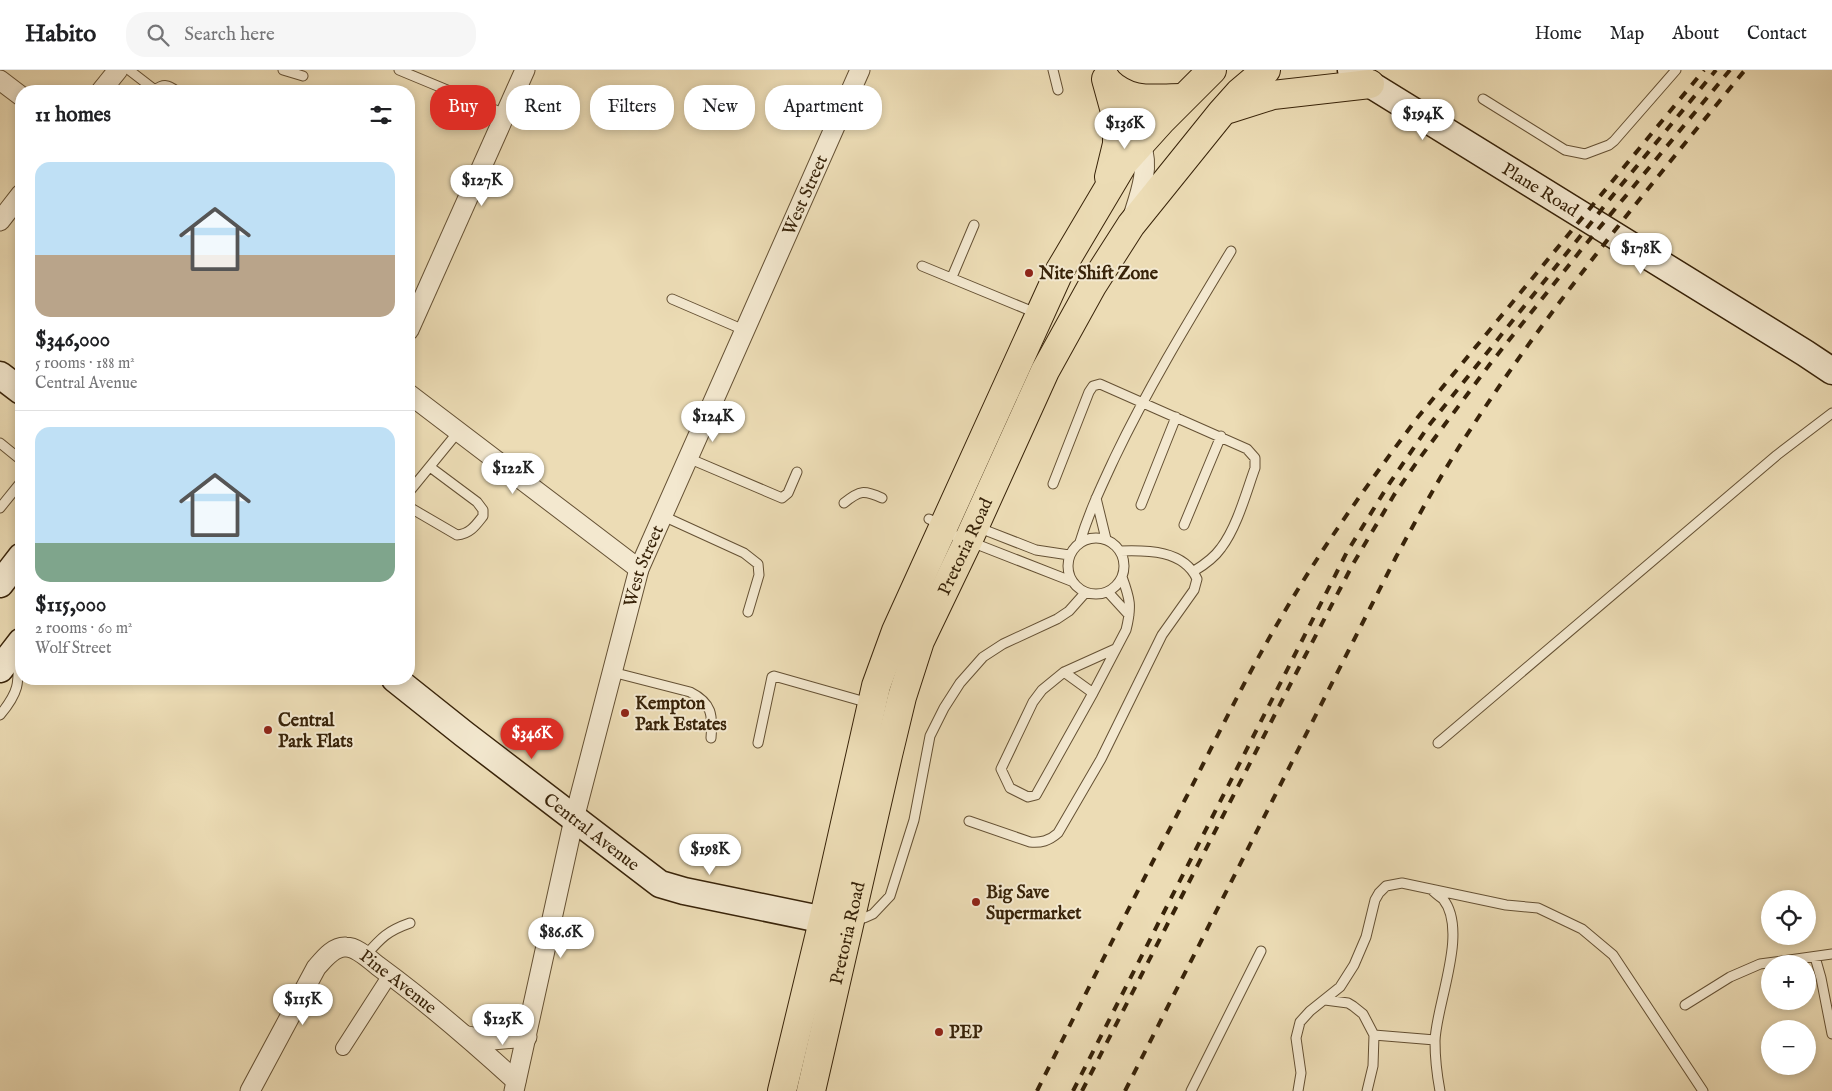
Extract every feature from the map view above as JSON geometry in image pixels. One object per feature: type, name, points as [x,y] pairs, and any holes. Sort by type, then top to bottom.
[{"type":"main road","name":"Pretoria Road","points":[[782,1091],[841,921],[902,697],[954,525],[1039,314],[1060,270],[1124,162],[1182,98],[1212,70]]},
{"type":"main road","name":"Pretoria Road","points":[[811,1091],[841,921],[872,704],[876,686],[896,631],[954,525],[1045,371],[1092,286],[1131,225],[1222,112],[1239,93],[1266,70]]},
{"type":"main road","points":[[1104,77],[1116,90],[1136,98],[1182,98]]},
{"type":"main road","points":[[1104,77],[1117,118],[1118,131],[1114,158],[1105,193]]},
{"type":"main road","points":[[1222,112],[1273,95],[1362,77]]},
{"type":"main road","name":"Plane Road","points":[[1362,77],[1832,371]]},
{"type":"main road","points":[[0,375],[15,386]]},
{"type":"main road","points":[[0,584],[15,565]]},
{"type":"main road","points":[[0,669],[15,650]]},
{"type":"main road","name":"Central Avenue","points":[[403,685],[660,884],[684,891],[841,921]]},
{"type":"street","points":[[107,85],[118,70]]},
{"type":"street","points":[[415,316],[525,70]]},
{"type":"street","name":"West Street","points":[[515,1086],[574,819],[639,569],[859,70]]},
{"type":"street","points":[[1104,77],[1141,143],[1144,166],[1143,180],[1131,225]]},
{"type":"street","points":[[0,80],[15,91]]},
{"type":"street","points":[[0,221],[15,202]]},
{"type":"street","points":[[415,399],[639,569]]},
{"type":"street","points":[[250,1091],[316,968],[335,949],[344,946],[359,952]]},
{"type":"street","name":"Pine Avenue","points":[[359,952],[467,1036],[515,1086]]},
{"type":"street","points":[[343,1048],[390,975]]},
{"type":"street","name":"Pine Avenue","points":[[467,1036],[492,1040],[526,1037]]},
{"type":"lane","points":[[129,70],[147,85]]},
{"type":"lane","points":[[283,70],[303,76]]},
{"type":"lane","points":[[399,70],[505,114]]},
{"type":"lane","points":[[1053,70],[1058,90]]},
{"type":"lane","points":[[1483,99],[1565,150],[1585,154],[1614,142],[1676,70]]},
{"type":"lane","points":[[952,277],[974,225]]},
{"type":"lane","points":[[1080,542],[1090,511],[1142,402],[1231,251]]},
{"type":"lane","points":[[922,266],[1039,314]]},
{"type":"lane","points":[[672,299],[744,330]]},
{"type":"lane","points":[[1053,484],[1089,392],[1093,386],[1100,384],[1222,436],[1247,449],[1255,458],[1255,468],[1232,526],[1222,548],[1208,562],[1194,571]]},
{"type":"lane","points":[[1438,743],[1777,455],[1832,413]]},
{"type":"lane","points":[[1141,505],[1176,416]]},
{"type":"lane","points":[[415,485],[458,432]]},
{"type":"lane","points":[[1184,525],[1222,436]]},
{"type":"lane","points":[[0,443],[15,455]]},
{"type":"lane","points":[[688,458],[782,498],[788,493],[797,472]]},
{"type":"lane","points":[[415,510],[457,535],[465,535],[484,516],[483,510],[477,502],[430,467]]},
{"type":"lane","points":[[0,508],[15,489]]},
{"type":"lane","points":[[844,503],[854,495],[864,492],[869,492],[882,498]]},
{"type":"lane","points":[[1096,498],[1106,540]]},
{"type":"lane","points":[[663,516],[736,549],[758,564],[759,575],[748,612]]},
{"type":"lane","points":[[954,525],[1036,550],[1069,555]]},
{"type":"lane","points":[[954,525],[1071,581],[1085,593],[1094,595],[1108,592],[1118,584],[1124,568],[1124,559],[1120,551],[1106,540],[1098,537],[1088,538],[1080,542],[1069,555],[1067,564],[1071,581]]},
{"type":"lane","points":[[969,821],[1030,842],[1040,843],[1047,841],[1058,833],[1102,759],[1162,636],[1194,590],[1197,579],[1194,571],[1180,560],[1164,553],[1151,550],[1120,551]]},
{"type":"lane","points":[[1116,649],[1064,672],[1042,690],[1033,702],[1001,769],[1010,788],[1028,797],[1036,795],[1093,693],[1126,630],[1130,598],[1122,577]]},
{"type":"lane","points":[[1108,592],[1129,615]]},
{"type":"lane","points":[[841,921],[864,918],[873,914],[890,896],[914,820],[930,736],[944,708],[960,684],[982,657],[1003,644],[1057,620],[1069,611],[1085,593]]},
{"type":"lane","points":[[612,672],[699,696],[709,706],[713,720],[711,738]]},
{"type":"lane","points":[[1064,672],[1093,693]]},
{"type":"lane","points":[[758,743],[772,677],[774,676],[872,704]]},
{"type":"lane","points":[[0,715],[8,705],[18,685]]},
{"type":"lane","points":[[1298,1091],[1301,1073],[1296,1038],[1300,1022],[1340,986],[1354,965],[1366,937],[1375,900],[1379,893],[1386,886],[1402,883],[1506,905],[1538,908],[1582,928],[1613,955],[1702,1091]]},
{"type":"lane","points":[[1429,888],[1442,899],[1448,908],[1453,931],[1452,948],[1435,1040],[1440,1091]]},
{"type":"lane","points":[[359,952],[393,929],[410,923]]},
{"type":"lane","points":[[1191,1091],[1261,951]]},
{"type":"lane","points":[[1816,957],[1832,954]]},
{"type":"lane","points":[[1816,960],[1832,1034]]},
{"type":"lane","points":[[1685,1005],[1730,977],[1761,964]]},
{"type":"lane","points":[[1325,1000],[1348,1003],[1354,1006],[1363,1014],[1374,1035],[1373,1066],[1367,1091]]},
{"type":"lane","points":[[1374,1035],[1435,1040]]},
{"type":"railway","points":[[1037,1091],[1246,681],[1269,638],[1313,565],[1364,490],[1418,417],[1704,70]]},
{"type":"railway","points":[[1073,1091],[1347,552],[1389,484],[1430,424],[1716,70]]},
{"type":"railway","points":[[1082,1091],[1353,564],[1394,495],[1490,364],[1581,250],[1730,70]]},
{"type":"railway","points":[[1125,1091],[1396,557],[1452,459],[1503,380],[1569,289],[1745,70]]},
{"type":"place","name":"Nite Shift Zone","points":[[1029,273]]},
{"type":"place","name":"Kempton Park Estates","points":[[625,713]]},
{"type":"place","name":"Central Park Flats","points":[[268,730]]},
{"type":"place","name":"Big Save Supermarket","points":[[976,902]]},
{"type":"place","name":"PEP","points":[[939,1032]]}]
